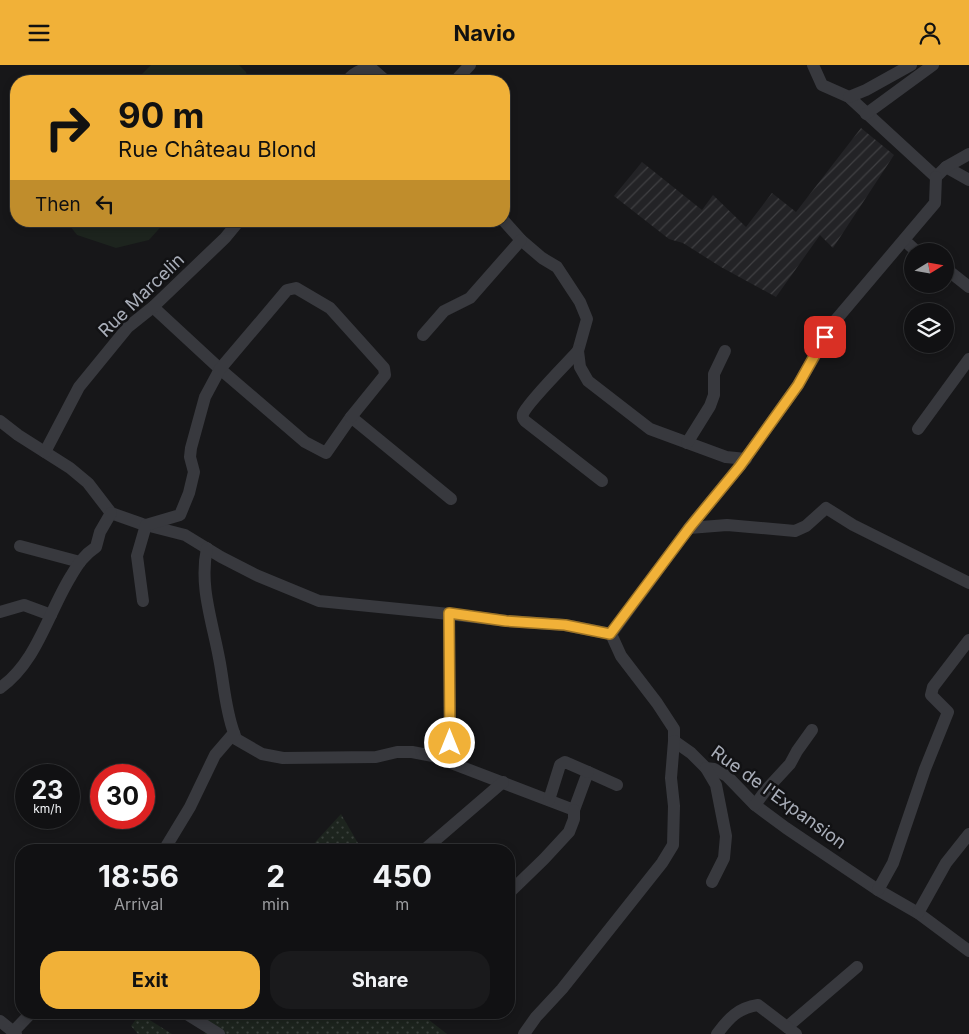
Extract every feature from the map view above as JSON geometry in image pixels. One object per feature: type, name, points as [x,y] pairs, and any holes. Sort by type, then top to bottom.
[{"type":"street","points":[[461,75],[470,65]]},
{"type":"street","points":[[813,65],[822,85],[849,97],[936,177]]},
{"type":"street","points":[[849,97],[866,90],[911,65]]},
{"type":"street","points":[[866,114],[933,65]]},
{"type":"street","points":[[353,75],[364,69],[371,68],[379,75]]},
{"type":"street","points":[[610,634],[690,527],[746,459],[798,385],[835,321],[935,203],[936,177],[946,167],[969,154]]},
{"type":"street","points":[[946,167],[969,180]]},
{"type":"street","name":"Rue Marcelin","points":[[45,452],[79,387],[128,327],[153,307],[234,227]]},
{"type":"street","points":[[509,227],[542,258],[557,267],[580,303],[588,319],[578,351],[580,367],[588,381],[650,429],[726,457],[746,459]]},
{"type":"street","points":[[423,335],[444,311],[470,298],[521,240]]},
{"type":"street","points":[[904,240],[907,243]]},
{"type":"street","points":[[954,275],[969,287]]},
{"type":"street","points":[[146,525],[180,515],[189,493],[194,472],[190,457],[191,448],[206,397],[220,369],[287,290],[296,288],[330,308],[362,341],[384,368],[386,375],[351,417],[326,453],[305,442],[220,369],[153,307]]},
{"type":"street","points":[[578,351],[534,400],[523,417],[525,421],[602,481]]},
{"type":"street","points":[[687,443],[710,406],[714,395],[714,374],[725,351]]},
{"type":"street","points":[[918,429],[969,359]]},
{"type":"street","points":[[351,417],[451,499]]},
{"type":"street","points":[[0,421],[18,435],[70,468],[88,483],[111,513],[146,525],[185,535],[256,575],[319,601],[449,613],[506,621],[565,625],[610,634]]},
{"type":"street","points":[[690,527],[727,525],[795,531],[806,525],[826,508],[860,529],[969,583]]},
{"type":"street","points":[[0,688],[21,669],[35,647],[63,589],[86,553],[96,547],[100,532],[111,513]]},
{"type":"street","points":[[143,601],[136,557],[146,525]]},
{"type":"street","points":[[20,546],[80,562]]},
{"type":"street","points":[[207,548],[204,564],[204,586],[230,722],[236,739],[262,754],[283,758],[376,757],[412,752],[433,756],[574,809]]},
{"type":"street","points":[[0,612],[24,605],[51,615]]},
{"type":"street","points":[[449,613],[450,762]]},
{"type":"street","points":[[524,1034],[651,878],[673,845],[674,806],[671,778],[674,729],[657,703],[621,656],[610,634]]},
{"type":"street","points":[[878,890],[893,863],[925,769],[948,712],[931,695],[933,687],[969,640]]},
{"type":"street","points":[[755,805],[790,764],[796,751],[812,730]]},
{"type":"street","points":[[168,844],[190,807],[215,755],[234,733]]},
{"type":"street","name":"Rue de l'Expansion","points":[[674,741],[691,753],[706,768],[714,769],[727,776],[755,805],[786,828],[878,890],[918,913],[969,951]]},
{"type":"street","points":[[549,800],[560,765],[565,762],[617,785]]},
{"type":"street","points":[[706,768],[716,785],[726,836],[724,858],[712,882]]},
{"type":"street","points":[[515,887],[569,832],[574,819],[574,809],[588,772]]},
{"type":"street","points":[[431,844],[503,782]]},
{"type":"street","points":[[918,913],[946,863],[969,834]]},
{"type":"street","points":[[717,1034],[729,1019],[747,1007],[758,1005],[792,1031],[857,967]]},
{"type":"street","points":[[0,1021],[19,1031],[27,1019]]},
{"type":"street","points":[[195,1019],[220,1034]]},
{"type":"shaded area","points":[[151,65],[239,65],[247,75],[141,75]]},
{"type":"shaded area","points":[[861,128],[894,155],[833,248],[820,235],[776,297],[721,267],[683,243],[669,239],[614,196],[642,162],[702,210],[713,195],[746,227],[772,193],[796,212]]},
{"type":"shaded area","points":[[71,227],[161,227],[149,240],[116,248],[77,235]]},
{"type":"shaded area","points":[[341,814],[358,844],[314,844]]},
{"type":"shaded area","points":[[136,1019],[148,1019],[172,1034],[138,1034],[131,1026]]},
{"type":"shaded area","points":[[195,1019],[428,1019],[447,1034],[204,1034],[208,1028]]},
{"type":"route","points":[[450,743],[449,613],[506,621],[565,625],[610,634],[690,527],[740,466],[798,385],[825,337]]}]
